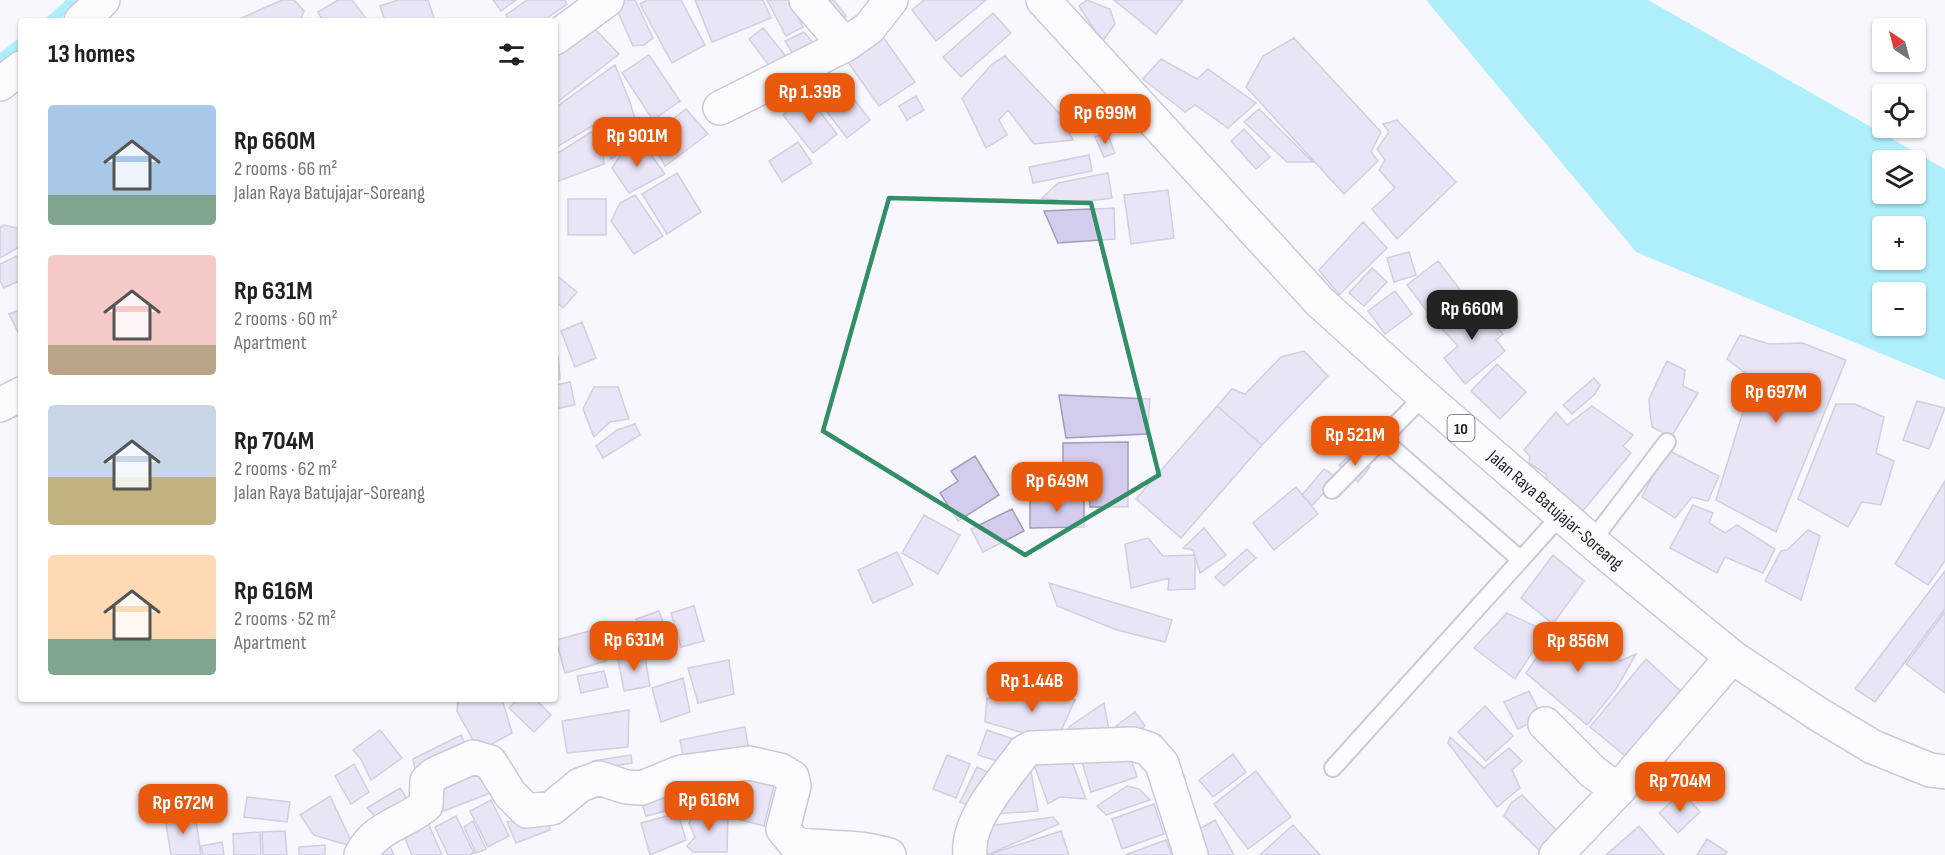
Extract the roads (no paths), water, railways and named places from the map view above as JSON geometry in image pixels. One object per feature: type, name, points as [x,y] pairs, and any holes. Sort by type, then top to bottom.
[{"type":"main road","points":[[84,18],[103,0]]},
{"type":"main road","points":[[558,36],[607,0]]},
{"type":"main road","points":[[806,0],[845,45]]},
{"type":"main road","points":[[720,108],[845,45],[869,28],[891,0]]},
{"type":"main road","name":"Jalan Raya Batujajar-Soreang","points":[[1043,0],[1320,302],[1424,396],[1592,541],[1732,657],[1874,747],[1930,770],[1945,772]]},
{"type":"main road","points":[[0,84],[18,70]]},
{"type":"main road","points":[[0,405],[18,396]]},
{"type":"main road","points":[[1568,851],[1732,657]]},
{"type":"main road","points":[[1545,724],[1593,772],[1618,790]]},
{"type":"main road","points":[[970,855],[968,841],[973,825],[1024,752],[1031,748],[1133,744],[1149,749],[1162,764],[1191,855]]},
{"type":"main road","points":[[361,855],[371,839],[385,827],[417,813],[426,805],[428,781],[435,774],[473,757],[490,762],[510,794],[527,811],[552,808],[580,785],[599,778],[626,787],[642,788],[681,772],[749,763],[771,767],[792,777],[794,786],[783,829],[795,844],[868,848],[889,855]]},
{"type":"lane","points":[[1332,490],[1424,396]]},
{"type":"lane","points":[[1382,439],[1521,560]]},
{"type":"lane","points":[[1592,541],[1667,442]]},
{"type":"lane","points":[[1333,768],[1562,514]]},
{"type":"water","points":[[1426,0],[1648,0],[1872,127],[1872,138],[1891,138],[1912,150],[1872,150],[1872,204],[1926,204],[1926,158],[1945,169],[1945,380],[1636,252]]},
{"type":"waterway","points":[[53,18],[74,0]]},
{"type":"waterway","points":[[0,59],[18,45]]}]
